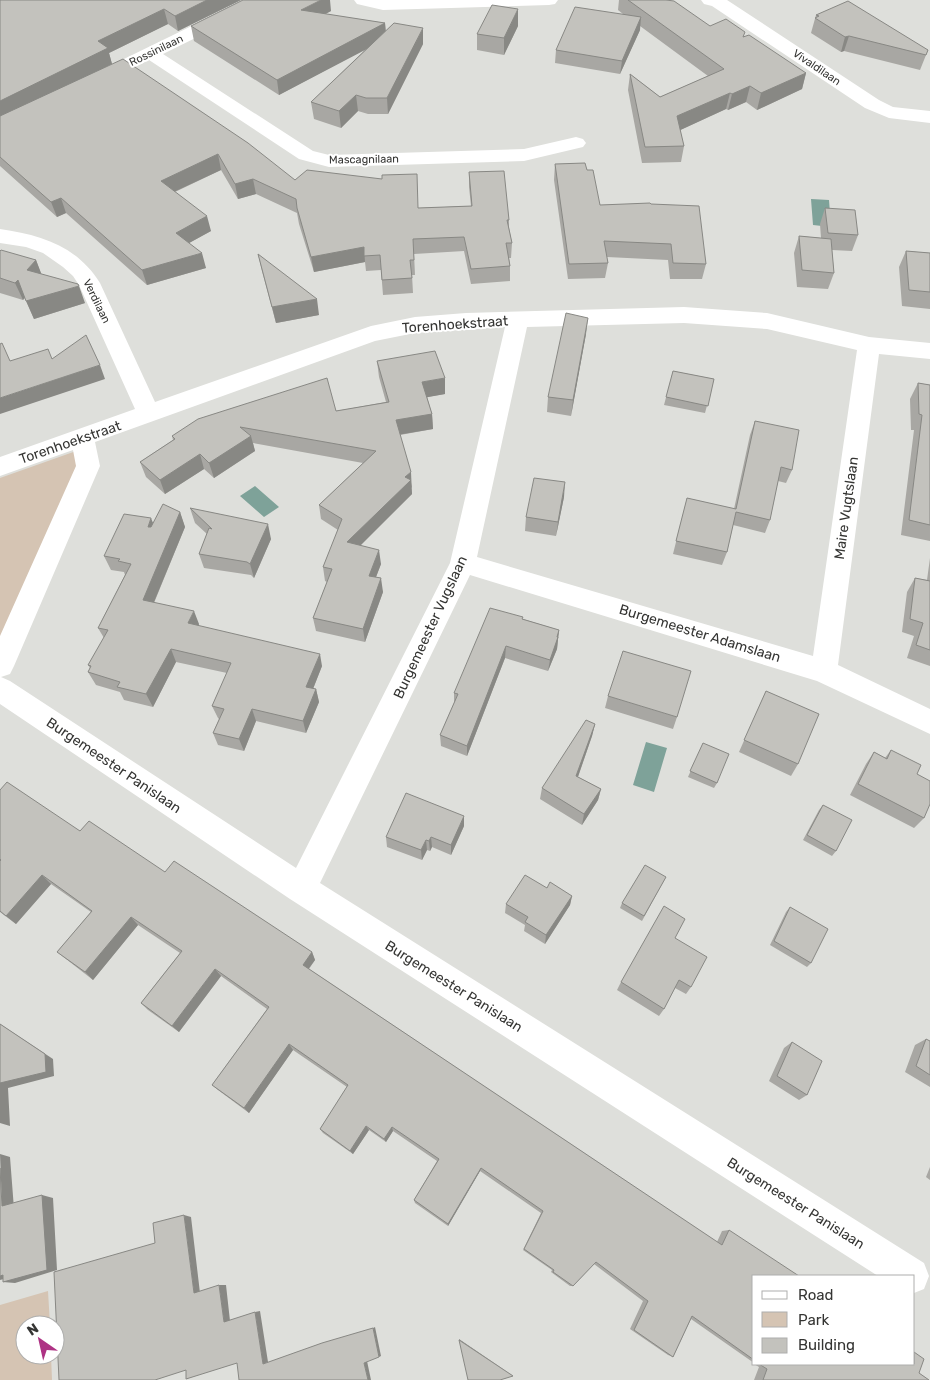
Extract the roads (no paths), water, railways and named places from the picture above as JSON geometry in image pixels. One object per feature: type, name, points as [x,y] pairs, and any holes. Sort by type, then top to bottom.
[{"type":"street","name":"Rossinilaan","points":[[80,88],[258,0]]},
{"type":"street","points":[[363,0],[383,4],[549,0]]},
{"type":"street","name":"Vivaldilaan","points":[[710,0],[718,2],[872,104],[889,112],[930,117]]},
{"type":"street","name":"Mascagnilaan","points":[[150,53],[306,155],[329,161],[524,155],[576,143]]},
{"type":"street","name":"Verdilaan","points":[[0,236],[20,239],[48,247],[64,255],[79,268],[89,283],[149,414]]},
{"type":"street","name":"Torenhoekstraat","points":[[0,467],[385,330],[415,325],[518,319],[657,315],[719,317],[767,321],[869,345],[930,351]]},
{"type":"street","name":"Burgemeester Vugslaan","points":[[301,889],[463,563],[518,319]]},
{"type":"street","name":"Maire Vugtslaan","points":[[824,670],[869,345]]},
{"type":"street","points":[[0,666],[88,466],[82,438]]},
{"type":"street","name":"Burgemeester Adamslaan","points":[[463,563],[824,670],[930,722]]},
{"type":"street","name":"Burgemeester Panislaan","points":[[0,689],[301,889],[909,1275]]},
{"type":"street","name":"Burgemeester Panislaan","points":[[915,1279],[930,1288]]},
{"type":"water","points":[[811,199],[829,200],[831,227],[813,225]]},
{"type":"water","points":[[255,486],[279,507],[264,517],[240,496]]},
{"type":"water","points":[[646,742],[667,748],[654,792],[633,785]]}]
